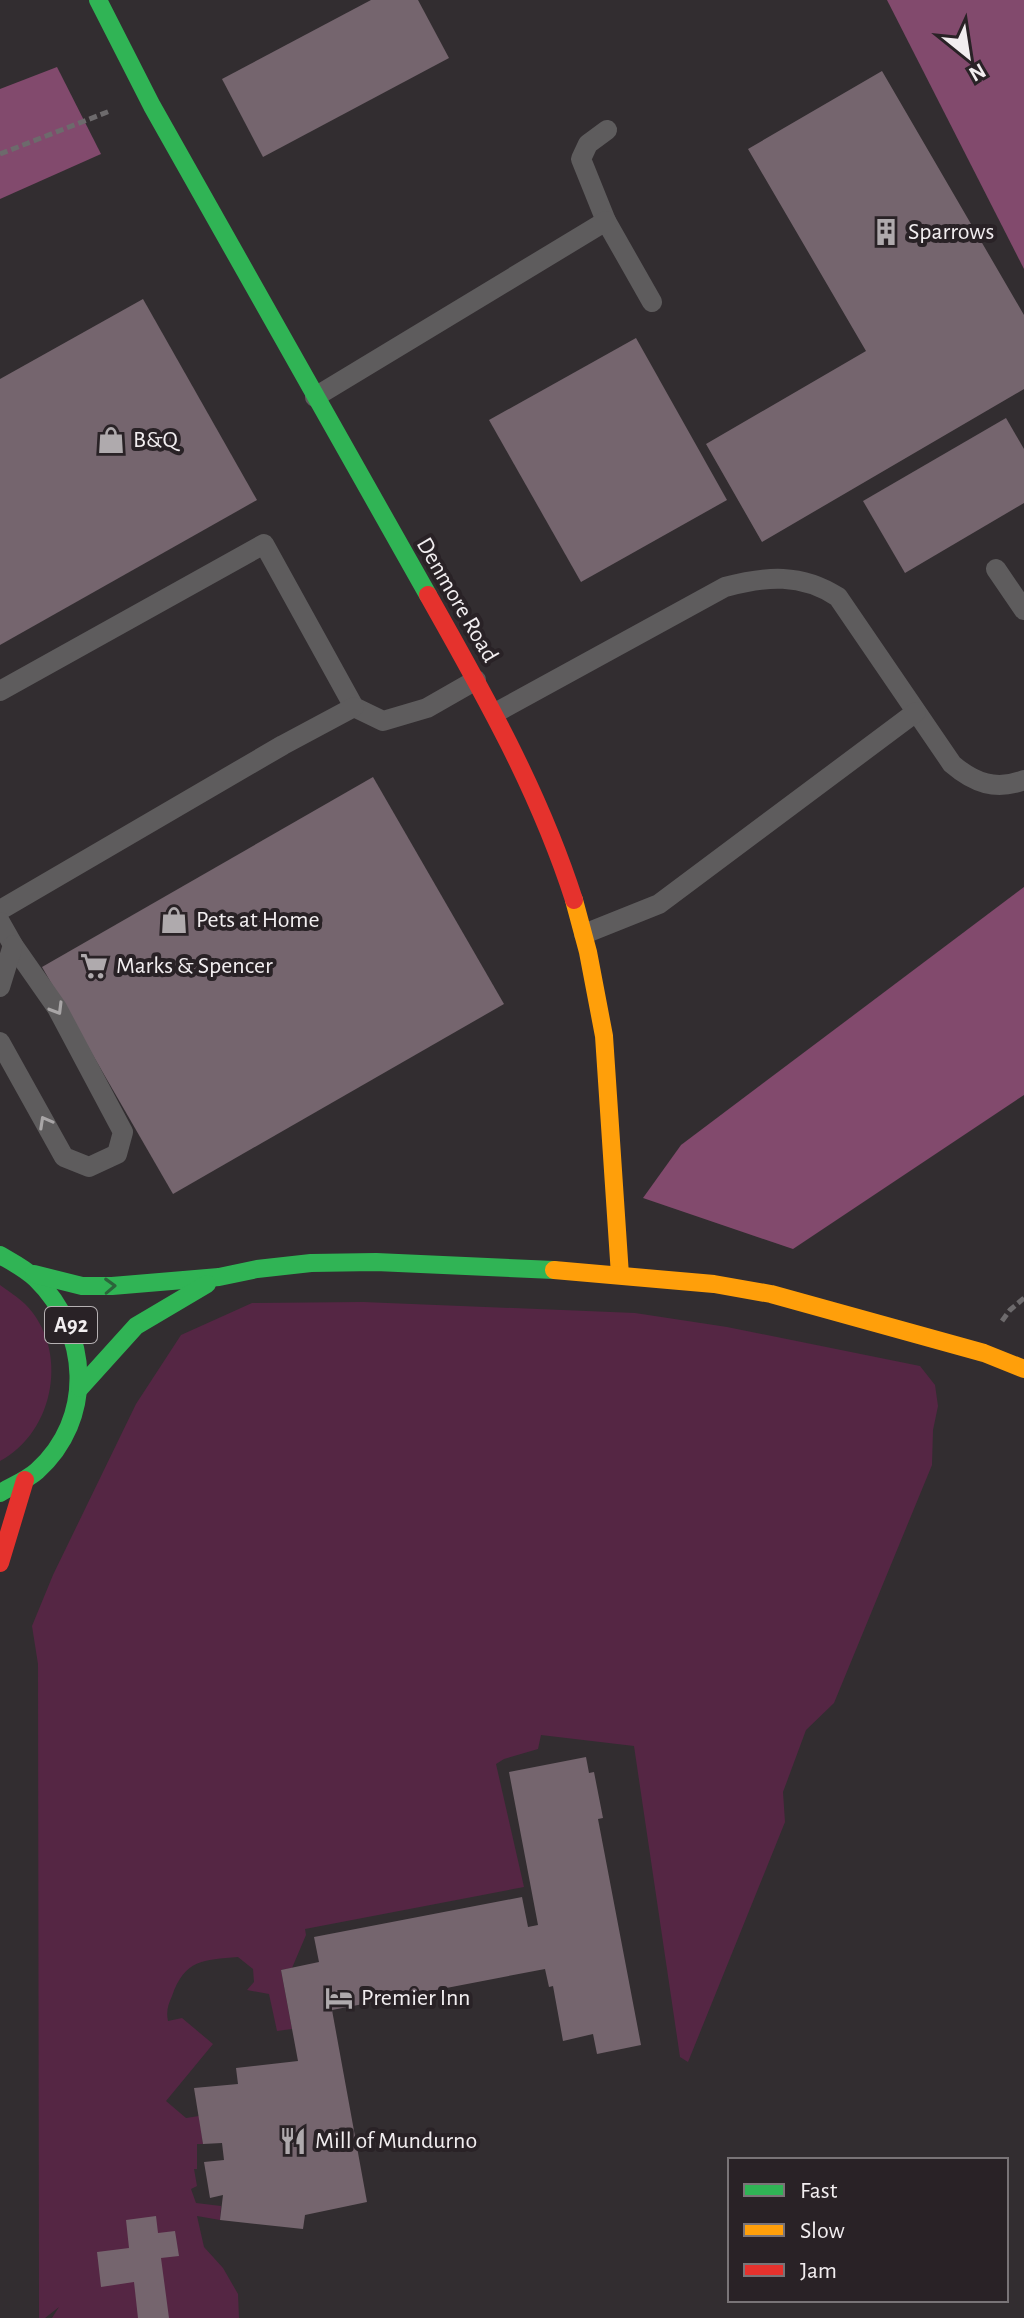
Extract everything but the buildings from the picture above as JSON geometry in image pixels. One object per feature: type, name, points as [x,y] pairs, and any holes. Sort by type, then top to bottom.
[{"type":"main road","name":"Denmore Road","points":[[98,0],[152,106],[495,713],[536,796],[563,865],[584,934],[605,1038],[620,1275]]},
{"type":"main road","name":"A92","points":[[0,1255],[34,1274],[49,1289],[71,1326],[78,1346],[80,1388],[74,1415],[63,1440],[52,1455],[25,1480],[0,1493]]},
{"type":"main road","points":[[34,1274],[82,1286],[112,1286],[219,1277],[311,1263],[376,1262],[505,1266],[714,1284],[771,1294],[984,1353],[1024,1369]]},
{"type":"main road","points":[[80,1388],[136,1326],[219,1277]]},
{"type":"main road","name":"A92","points":[[0,1563],[25,1480]]},
{"type":"lane","points":[[607,130],[588,144],[581,159],[606,221],[652,302]]},
{"type":"lane","points":[[315,397],[606,221]]},
{"type":"lane","points":[[0,691],[264,544],[354,707],[383,721],[427,708],[476,680]]},
{"type":"lane","points":[[996,569],[1024,610]]},
{"type":"lane","points":[[495,713],[725,587],[756,578],[806,582],[820,585],[838,597],[952,764],[969,778],[990,785],[1014,784],[1024,780]]},
{"type":"lane","points":[[0,910],[354,707]]},
{"type":"lane","points":[[584,934],[659,904],[916,712]]},
{"type":"lane","points":[[0,922],[57,1008],[123,1132],[117,1154],[89,1167],[64,1157],[0,1042]]},
{"type":"lane","points":[[0,987],[13,945]]},
{"type":"path","points":[[0,154],[122,106]]},
{"type":"shaded area","points":[[887,0],[1024,0],[1024,269]]},
{"type":"shaded area","points":[[57,67],[101,154],[0,199],[0,89]]},
{"type":"shaded area","points":[[1024,887],[1024,1095],[793,1249],[643,1198],[681,1145]]},
{"type":"shaded area","points":[[0,1285],[25,1304],[39,1322],[48,1343],[51,1366],[50,1388],[44,1410],[33,1431],[19,1448],[0,1461]]},
{"type":"shaded area","points":[[363,1302],[635,1313],[727,1327],[920,1366],[935,1385],[938,1406],[933,1430],[932,1465],[834,1703],[806,1730],[783,1792],[785,1822],[688,2062],[680,2057],[634,1746],[541,1735],[538,1749],[496,1764],[524,1887],[305,1929],[306,1935],[292,1968],[281,1970],[292,2029],[277,2031],[269,1994],[247,1990],[254,1982],[253,1969],[238,1957],[197,1964],[189,1968],[177,1984],[168,2005],[168,2021],[182,2018],[213,2044],[166,2101],[186,2118],[199,2116],[203,2144],[197,2144],[197,2169],[194,2169],[197,2186],[191,2189],[196,2203],[221,2206],[220,2220],[197,2216],[204,2247],[223,2268],[238,2294],[239,2318],[52,2318],[59,2307],[45,2318],[39,2318],[38,1664],[32,1626],[53,1575],[136,1404],[181,1335],[252,1303]]},
{"type":"traffic: fast","points":[[98,0],[152,106],[428,595]]},
{"type":"traffic: fast","points":[[0,1255],[32,1275],[54,1300],[67,1324],[75,1349],[78,1375],[76,1401],[69,1427],[56,1450],[37,1471],[0,1493]]},
{"type":"traffic: fast","points":[[34,1274],[82,1286],[112,1286],[219,1277],[311,1263],[376,1262],[554,1270]]},
{"type":"traffic: fast","points":[[80,1388],[136,1326],[207,1284]]},
{"type":"traffic: slow","points":[[574,900],[588,952],[604,1036],[620,1275]]},
{"type":"traffic: slow","points":[[554,1270],[714,1284],[771,1294],[984,1353],[1024,1369]]},
{"type":"traffic: jam","points":[[428,595],[490,706],[527,782],[574,900]]},
{"type":"traffic: jam","points":[[0,1563],[25,1480]]},
{"type":"place","name":"Sparrows","points":[[886,232]]},
{"type":"place","name":"B&Q","points":[[111,440]]},
{"type":"place","name":"Pets at Home","points":[[174,920]]},
{"type":"place","name":"Marks & Spencer","points":[[94,966]]},
{"type":"place","name":"Premier Inn","points":[[339,1998]]},
{"type":"place","name":"Mill of Mundurno","points":[[293,2141]]}]
